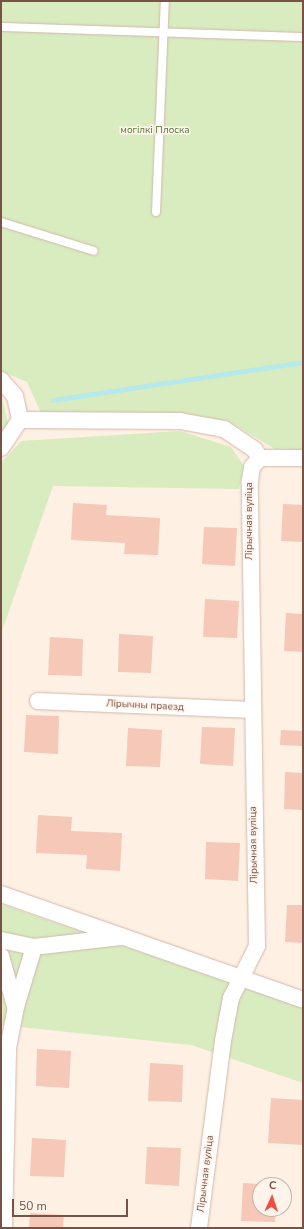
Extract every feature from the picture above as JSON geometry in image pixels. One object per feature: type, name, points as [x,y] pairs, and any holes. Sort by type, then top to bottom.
[{"type":"street","points":[[1,380],[15,396],[20,420],[1,448]]},
{"type":"street","points":[[20,420],[180,421],[224,429],[254,449],[260,458],[303,458]]},
{"type":"street","name":"Лірычная вуліца","points":[[199,1228],[223,1041],[231,998],[257,946],[252,710],[250,481],[252,467],[260,458]]},
{"type":"street","name":"Лірычны праезд","points":[[38,701],[252,710]]},
{"type":"street","points":[[1,894],[303,1000]]},
{"type":"street","points":[[1,940],[34,947],[121,937]]},
{"type":"street","points":[[4,1228],[8,1048],[16,1007],[34,947]]},
{"type":"street","points":[[1,956],[16,1007]]},
{"type":"lane","points":[[156,212],[165,1]]},
{"type":"lane","points":[[1,27],[303,37]]},
{"type":"lane","points":[[1,222],[94,252]]},
{"type":"green space","name":"могілкі Плоска","points":[[1,1],[303,1],[303,450],[275,449],[228,421],[193,415],[41,413],[27,382],[1,371]]},
{"type":"green space","points":[[1,393],[8,423],[1,436]]},
{"type":"green space","points":[[180,431],[231,447],[244,466],[239,489],[53,486],[1,634],[1,463],[21,441]]},
{"type":"green space","points":[[1,904],[303,1008],[303,1083],[191,1045],[1,1025]]},
{"type":"building","points":[[73,503],[107,505],[106,515],[160,518],[158,555],[124,554],[125,543],[71,540]]},
{"type":"building","points":[[283,504],[303,505],[303,542],[281,541]]},
{"type":"building","points":[[204,527],[237,528],[235,566],[202,564]]},
{"type":"building","points":[[205,599],[239,601],[237,638],[203,637]]},
{"type":"building","points":[[286,613],[303,614],[303,652],[284,651]]},
{"type":"building","points":[[119,634],[153,636],[151,673],[118,672]]},
{"type":"building","points":[[50,637],[83,639],[82,676],[48,675]]},
{"type":"building","points":[[26,715],[59,716],[58,754],[24,752]]},
{"type":"building","points":[[202,727],[235,728],[233,766],[200,764]]},
{"type":"building","points":[[128,728],[162,730],[160,767],[126,766]]},
{"type":"building","points":[[281,730],[303,731],[303,746],[280,745]]},
{"type":"building","points":[[285,772],[303,773],[303,810],[284,809]]},
{"type":"building","points":[[38,815],[72,817],[71,831],[122,833],[120,871],[86,869],[87,855],[36,853]]},
{"type":"building","points":[[206,842],[240,843],[238,881],[205,879]]},
{"type":"building","points":[[287,905],[303,905],[303,943],[285,942]]},
{"type":"building","points":[[37,1049],[71,1051],[69,1088],[36,1086]]},
{"type":"building","points":[[150,1063],[183,1065],[182,1102],[148,1101]]},
{"type":"building","points":[[271,1098],[303,1100],[303,1145],[268,1143]]},
{"type":"building","points":[[32,1138],[66,1140],[64,1177],[30,1176]]},
{"type":"building","points":[[147,1147],[181,1148],[179,1186],[145,1184]]},
{"type":"building","points":[[243,1183],[252,1184],[252,1217],[275,1217],[275,1222],[241,1221]]},
{"type":"building","points":[[30,1213],[64,1215],[63,1228],[29,1228]]},
{"type":"waterway","points":[[53,400],[303,362]]}]
